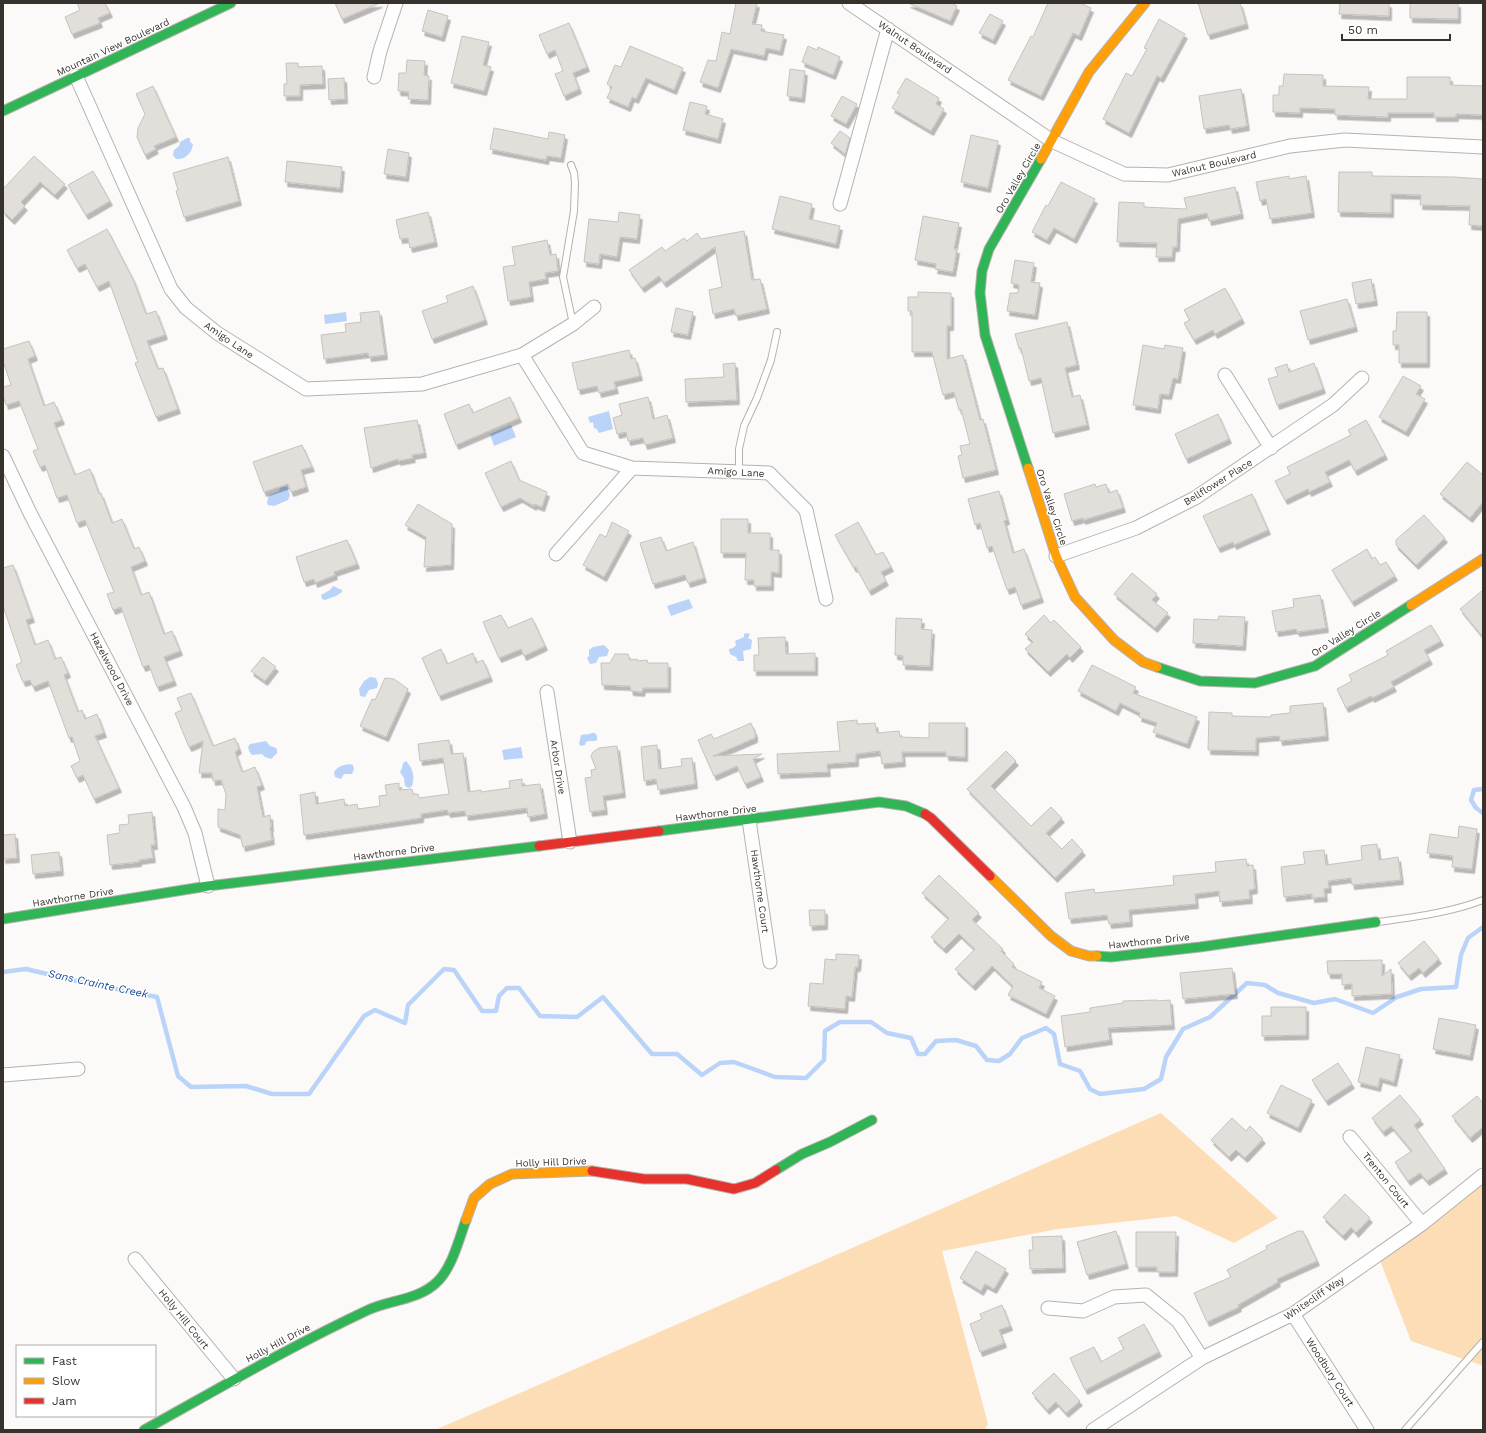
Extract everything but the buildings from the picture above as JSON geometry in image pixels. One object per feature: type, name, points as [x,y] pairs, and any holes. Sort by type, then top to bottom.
[{"type":"street","name":"Mountain View Boulevard","points":[[3,111],[231,3]]},
{"type":"street","points":[[374,77],[380,51],[396,3]]},
{"type":"street","name":"Walnut Boulevard","points":[[849,3],[866,8],[888,29],[1052,141],[1124,174],[1168,174],[1290,146],[1345,140],[1483,147]]},
{"type":"street","name":"Oro Valley Circle","points":[[1145,3],[1088,72],[1052,141],[990,249],[982,271],[980,293],[986,335],[1056,556],[1075,597],[1114,640],[1144,662],[1200,681],[1255,683],[1315,666],[1483,559]]},
{"type":"street","points":[[840,204],[888,29]]},
{"type":"street","name":"Amigo Lane","points":[[76,76],[171,289],[186,308],[217,334],[306,388],[422,384],[522,355],[573,324],[594,307]]},
{"type":"street","name":"Amigo Lane","points":[[522,355],[583,453],[632,468],[769,473],[806,510],[826,599]]},
{"type":"street","points":[[1225,375],[1271,448]]},
{"type":"street","name":"Bellflower Place","points":[[1056,556],[1136,528],[1195,498],[1333,405],[1362,378]]},
{"type":"street","name":"Hazelwood Drive","points":[[3,456],[34,520],[184,807],[195,833],[208,886]]},
{"type":"street","points":[[556,554],[632,468]]},
{"type":"street","name":"Arbor Drive","points":[[547,692],[570,842]]},
{"type":"street","name":"Hawthorne Drive","points":[[3,919],[208,886],[749,820],[879,802],[896,803],[915,808],[931,818],[1051,936],[1071,950],[1089,956],[1111,957],[1208,946],[1376,922]]},
{"type":"street","name":"Hawthorne Court","points":[[749,820],[770,962]]},
{"type":"street","points":[[3,1075],[78,1069]]},
{"type":"street","name":"Holly Hill Drive","points":[[144,1430],[306,1340],[370,1309],[417,1295],[437,1283],[448,1270],[474,1198],[490,1184],[512,1174],[598,1171],[644,1179],[686,1179],[734,1189],[755,1183],[802,1154],[830,1142],[872,1120]]},
{"type":"street","name":"Trenton Court","points":[[1350,1137],[1422,1224]]},
{"type":"street","name":"Whitecliff Way","points":[[1094,1430],[1202,1358],[1293,1314],[1422,1224],[1483,1174]]},
{"type":"street","name":"Holly Hill Court","points":[[135,1258],[234,1379]]},
{"type":"street","points":[[1048,1308],[1083,1310],[1114,1297],[1146,1295],[1178,1321],[1202,1358]]},
{"type":"street","name":"Woodbury Court","points":[[1293,1314],[1367,1430]]},
{"type":"lane","points":[[571,165],[575,183],[574,211],[563,277],[573,324]]},
{"type":"lane","points":[[739,472],[739,449],[744,426],[757,398],[771,360],[777,332]]},
{"type":"lane","points":[[1376,922],[1463,908],[1483,900]]},
{"type":"lane","points":[[1405,1430],[1483,1342]]},
{"type":"shaded area","points":[[1161,1113],[1278,1218],[1234,1243],[1176,1216],[1058,1229],[942,1251],[988,1424],[984,1430],[435,1430]]},
{"type":"shaded area","points":[[1483,1175],[1483,1364],[1481,1365],[1411,1341],[1378,1255]]},
{"type":"water","points":[[190,138],[190,142],[193,144],[191,150],[185,157],[176,159],[173,155],[174,150],[179,146],[180,142]]},
{"type":"water","points":[[346,312],[347,321],[325,324],[324,315]]},
{"type":"water","points":[[609,411],[613,429],[599,433],[596,428],[594,429],[593,422],[590,423],[588,417]]},
{"type":"water","points":[[511,425],[516,437],[494,446],[490,434]]},
{"type":"water","points":[[287,486],[290,495],[288,500],[274,506],[268,505],[267,502],[269,495],[279,491],[280,488]]},
{"type":"water","points":[[333,586],[342,590],[342,592],[325,600],[322,599],[321,595],[330,590]]},
{"type":"water","points":[[689,599],[693,608],[671,616],[667,606]]},
{"type":"water","points":[[744,634],[750,634],[748,638],[752,640],[751,649],[743,651],[744,661],[738,661],[736,657],[730,653],[729,649],[736,645],[735,641],[744,637]]},
{"type":"water","points":[[604,645],[609,650],[607,656],[599,657],[596,663],[590,664],[587,658],[589,656],[589,650],[593,647]]},
{"type":"water","points":[[370,677],[376,678],[378,684],[377,688],[369,690],[365,697],[360,696],[359,689],[364,681]]},
{"type":"water","points":[[595,733],[597,740],[586,742],[585,745],[581,746],[579,744],[581,735]]},
{"type":"water","points":[[266,741],[270,746],[277,749],[277,753],[271,759],[262,754],[252,755],[248,747],[250,744]]},
{"type":"water","points":[[521,747],[523,758],[504,760],[502,750]]},
{"type":"water","points":[[406,761],[412,770],[413,776],[412,786],[409,788],[405,786],[404,778],[400,772],[403,763]]},
{"type":"water","points":[[350,764],[353,765],[354,769],[352,774],[344,774],[341,779],[335,777],[334,772],[337,768]]},
{"type":"waterway","name":"Sans Crainte Creek","points":[[1483,789],[1474,790],[1471,800],[1476,808],[1483,813]]},
{"type":"waterway","name":"Sans Crainte Creek","points":[[3,972],[26,969],[81,982],[157,997],[178,1076],[191,1087],[246,1086],[272,1094],[309,1094],[364,1016],[375,1010],[405,1023],[408,1005],[444,969],[454,970],[482,1011],[496,1011],[499,996],[507,988],[519,988],[540,1016],[577,1017],[603,997],[652,1054],[677,1054],[702,1075],[720,1063],[734,1062],[775,1077],[806,1078],[824,1060],[825,1031],[840,1022],[871,1022],[887,1033],[911,1038],[918,1054],[925,1054],[936,1041],[956,1040],[976,1046],[987,1060],[999,1061],[1010,1054],[1022,1038],[1046,1028],[1054,1034],[1060,1064],[1080,1071],[1090,1089],[1100,1094],[1144,1089],[1161,1079],[1166,1057],[1183,1029],[1210,1017],[1247,983],[1265,985],[1278,993],[1314,1003],[1335,999],[1373,1013],[1397,997],[1421,989],[1456,987],[1461,955],[1468,938],[1483,927]]},
{"type":"traffic: fast","points":[[3,111],[231,3]]},
{"type":"traffic: fast","points":[[1028,468],[985,335],[980,293],[982,271],[989,249],[1041,159]]},
{"type":"traffic: fast","points":[[1157,667],[1200,681],[1255,683],[1315,666],[1411,605]]},
{"type":"traffic: fast","points":[[659,831],[879,802],[906,806],[925,814]]},
{"type":"traffic: fast","points":[[3,919],[208,886],[539,846]]},
{"type":"traffic: fast","points":[[1097,956],[1111,957],[1200,947],[1376,922]]},
{"type":"traffic: fast","points":[[776,1170],[802,1154],[830,1142],[872,1120]]},
{"type":"traffic: fast","points":[[144,1430],[255,1368],[339,1324],[368,1310],[422,1293],[430,1288],[437,1282],[447,1269],[466,1220]]},
{"type":"traffic: slow","points":[[1041,159],[1089,72],[1145,3]]},
{"type":"traffic: slow","points":[[1028,468],[1056,556],[1075,597],[1114,640],[1143,662],[1157,667]]},
{"type":"traffic: slow","points":[[1411,605],[1483,559]]},
{"type":"traffic: slow","points":[[990,876],[1051,936],[1071,951],[1089,956],[1097,956]]},
{"type":"traffic: slow","points":[[466,1220],[474,1198],[490,1184],[512,1174],[592,1171]]},
{"type":"traffic: jam","points":[[925,814],[931,818],[990,876]]},
{"type":"traffic: jam","points":[[539,846],[659,831]]},
{"type":"traffic: jam","points":[[592,1171],[644,1179],[687,1179],[734,1189],[755,1183],[776,1170]]}]
